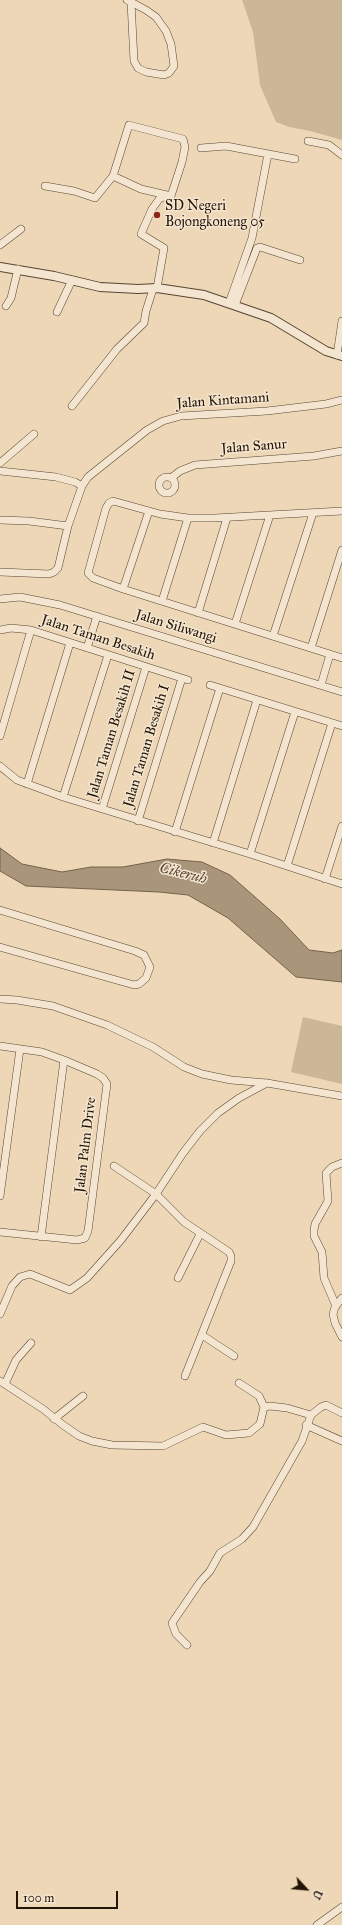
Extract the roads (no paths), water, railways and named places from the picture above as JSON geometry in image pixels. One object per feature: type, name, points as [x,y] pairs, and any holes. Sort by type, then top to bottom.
[{"type":"street","points":[[129,1],[156,17],[166,31],[171,44],[174,66],[169,73],[164,75],[146,72],[138,68],[134,61],[129,1]]},
{"type":"street","points":[[45,186],[74,191],[95,198],[113,176],[129,124],[180,137],[184,141],[184,147],[171,196]]},
{"type":"street","points":[[308,141],[329,145],[342,155]]},
{"type":"street","points":[[201,148],[226,146],[295,159]]},
{"type":"street","points":[[232,304],[252,238],[268,154]]},
{"type":"street","points":[[113,176],[141,189],[171,196]]},
{"type":"street","points":[[72,406],[117,349],[144,323],[146,311],[155,288],[164,248],[141,234],[152,209],[160,198],[171,196]]},
{"type":"street","points":[[0,245],[21,229]]},
{"type":"street","points":[[232,304],[257,248],[260,247],[300,260]]},
{"type":"street","points":[[0,266],[111,288],[155,288],[204,294],[270,318],[313,344],[340,355],[342,321]]},
{"type":"street","points":[[6,306],[11,298],[18,269]]},
{"type":"street","points":[[57,312],[72,280]]},
{"type":"street","name":"Jalan Kintamani","points":[[82,486],[98,467],[147,430],[163,421],[181,416],[267,411],[326,404],[342,400]]},
{"type":"street","points":[[0,463],[34,434]]},
{"type":"street","name":"Jalan Sanur","points":[[171,478],[180,470],[195,465],[314,456],[342,451]]},
{"type":"street","points":[[0,471],[56,477],[75,482],[82,486],[68,526],[58,568],[49,574],[0,572]]},
{"type":"street","points":[[342,511],[227,518],[188,518],[149,511],[113,501],[109,503],[106,508],[88,573],[93,578],[123,589],[342,658]]},
{"type":"street","points":[[123,589],[149,511]]},
{"type":"street","points":[[273,636],[314,513]]},
{"type":"street","points":[[235,624],[270,515]]},
{"type":"street","points":[[162,601],[188,518]]},
{"type":"street","points":[[198,613],[227,518]]},
{"type":"street","points":[[0,520],[29,521],[68,526]]},
{"type":"street","points":[[311,648],[342,550]]},
{"type":"street","name":"Jalan Siliwangi","points":[[0,599],[32,599],[97,616],[342,692]]},
{"type":"street","points":[[87,648],[97,616]]},
{"type":"street","name":"Jalan Taman Besakih","points":[[0,630],[11,628],[31,630],[185,679]]},
{"type":"street","points":[[0,736],[31,630]]},
{"type":"street","points":[[26,784],[70,643]]},
{"type":"street","points":[[63,797],[108,654]]},
{"type":"street","points":[[321,686],[330,654]]},
{"type":"street","name":"Jalan Taman Besakih II","points":[[102,809],[146,667]]},
{"type":"street","name":"Jalan Taman Besakih I","points":[[138,821],[185,679]]},
{"type":"street","points":[[210,685],[342,726]]},
{"type":"street","points":[[175,832],[220,688]]},
{"type":"street","points":[[213,843],[257,700]]},
{"type":"street","points":[[250,854],[296,712]]},
{"type":"street","points":[[287,866],[332,723]]},
{"type":"street","points":[[0,766],[17,780],[63,797],[250,854],[342,884]]},
{"type":"street","points":[[325,879],[342,826]]},
{"type":"street","points":[[0,910],[135,951],[144,955],[150,967],[143,982],[134,985],[0,947]]},
{"type":"street","points":[[0,1000],[34,1002],[101,1022],[164,1053],[184,1067],[202,1074],[231,1080],[267,1083],[342,1096]]},
{"type":"street","name":"Jalan Palm Drive","points":[[0,1046],[42,1052],[64,1060],[103,1078],[106,1084],[88,1231],[84,1238],[77,1240],[0,1232]]},
{"type":"street","points":[[0,1196],[20,1049]]},
{"type":"street","points":[[41,1237],[64,1060]]},
{"type":"street","points":[[0,1314],[12,1286],[20,1277],[30,1274],[70,1290],[87,1278],[121,1240],[156,1194],[183,1153],[200,1131],[218,1113],[239,1098],[267,1083]]},
{"type":"street","points":[[336,1306],[324,1278],[322,1252],[314,1236],[314,1230],[315,1224],[328,1201],[326,1174],[332,1167],[342,1163]]},
{"type":"street","points":[[114,1166],[156,1194],[172,1211],[200,1234],[229,1252],[231,1256],[185,1376]]},
{"type":"street","points":[[178,1278],[200,1234]]},
{"type":"street","points":[[342,1298],[336,1306],[333,1314],[335,1323],[342,1337]]},
{"type":"street","points":[[202,1335],[234,1356]]},
{"type":"street","points":[[31,1343],[16,1360],[2,1382],[43,1409],[54,1419],[79,1436],[92,1441],[112,1445],[163,1446],[203,1427],[226,1436],[249,1433],[260,1424],[264,1407],[259,1396],[238,1383]]},
{"type":"street","points":[[54,1419],[83,1396]]},
{"type":"street","points":[[187,1645],[176,1634],[172,1623],[200,1582],[210,1572],[220,1553],[242,1538],[254,1527],[302,1441],[306,1425],[311,1416],[324,1405],[342,1413]]},
{"type":"street","points":[[264,1407],[276,1406],[287,1408],[311,1416]]},
{"type":"street","points":[[306,1425],[342,1442]]},
{"type":"street","points":[[317,1925],[342,1907]]},
{"type":"water","name":"Cikeruh","points":[[0,848],[22,864],[62,872],[91,867],[123,867],[167,859],[202,862],[230,875],[280,919],[309,950],[333,953],[342,950],[342,982],[296,977],[228,918],[188,895],[159,892],[26,886],[0,871]]},
{"type":"place","name":"SD Negeri Bojongkoneng 05","points":[[157,215]]}]
